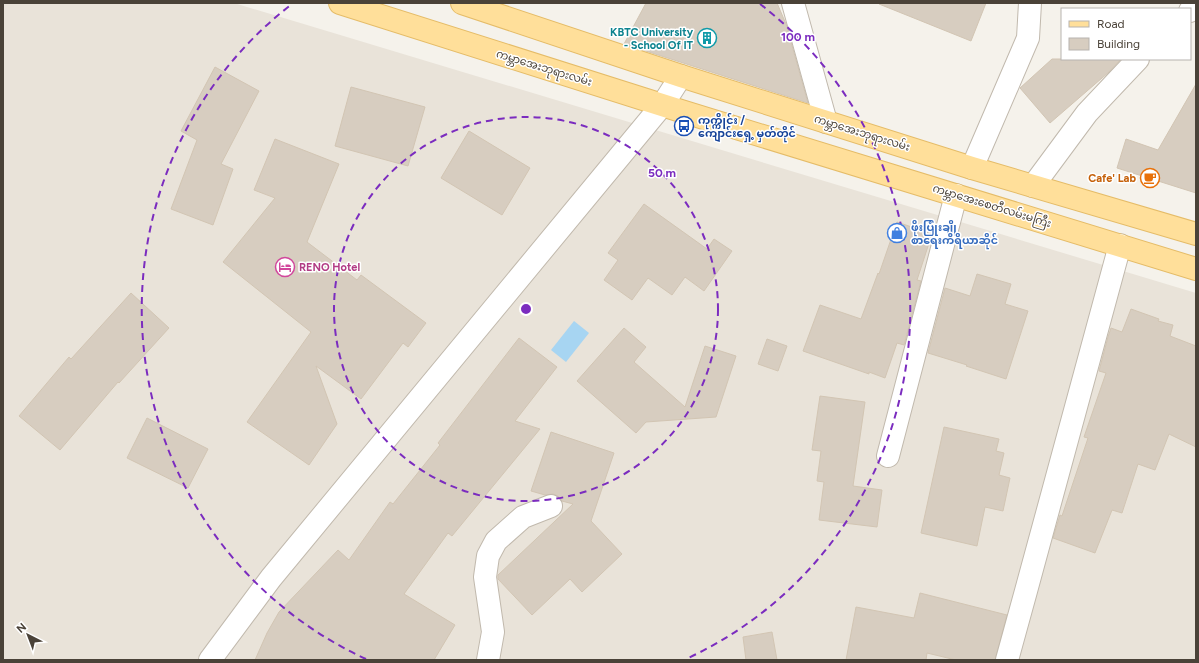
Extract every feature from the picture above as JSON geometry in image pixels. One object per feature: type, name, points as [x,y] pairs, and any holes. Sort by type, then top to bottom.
[{"type":"main road","name":"ကမ္ဘာအေးဘုရားလမ်း","points":[[340,3],[491,52],[863,167]]},
{"type":"main road","name":"ကမ္ဘာအေးဘုရားလမ်း","points":[[462,3],[681,76],[972,168],[1196,234]]},
{"type":"main road","points":[[826,122],[826,155]]},
{"type":"main road","name":"ကမ္ဘာအေးစေတီလမ်းမကြီး","points":[[863,167],[1120,245]]},
{"type":"main road","points":[[1120,245],[1196,269]]},
{"type":"street","points":[[793,3],[826,122]]},
{"type":"street","points":[[972,168],[1028,38],[1030,3]]},
{"type":"street","points":[[1033,186],[1088,113],[1137,60]]},
{"type":"street","points":[[210,660],[271,578],[663,104],[681,76]]},
{"type":"street","points":[[888,456],[956,195]]},
{"type":"street","points":[[1006,660],[1029,583],[1120,245]]},
{"type":"street","points":[[488,660],[493,632],[485,577],[488,556],[496,541],[523,517],[551,506]]},
{"type":"shaded area","points":[[3,3],[234,3],[1196,293],[1196,660],[3,660]]},
{"type":"water","points":[[574,321],[589,333],[566,362],[551,350]]},
{"type":"building","points":[[646,3],[777,3],[786,24],[808,103],[624,44]]},
{"type":"building","points":[[879,3],[986,3],[971,41]]},
{"type":"building","points":[[1052,59],[1120,60],[1109,72],[1050,123],[1020,88]]},
{"type":"building","points":[[215,67],[259,91],[221,164],[233,169],[213,225],[171,209],[197,140],[181,131]]},
{"type":"building","points":[[1196,84],[1196,193],[1117,168],[1126,139],[1158,150]]},
{"type":"building","points":[[351,87],[425,107],[408,166],[335,146]]},
{"type":"building","points":[[469,131],[530,168],[502,215],[441,178]]},
{"type":"building","points":[[275,139],[339,164],[307,242],[357,280],[361,275],[426,323],[408,347],[403,343],[361,399],[316,366],[337,424],[309,465],[247,422],[311,332],[223,262],[275,198],[254,190]]},
{"type":"building","points":[[644,204],[707,249],[714,239],[732,251],[704,291],[685,277],[672,295],[648,278],[632,300],[604,280],[618,260],[608,253]]},
{"type":"building","points":[[897,222],[932,234],[917,280],[921,281],[904,345],[897,343],[885,378],[869,372],[869,374],[803,351],[820,305],[861,319],[878,273],[879,274]]},
{"type":"building","points":[[977,274],[1011,284],[1005,304],[1028,311],[1006,379],[928,353],[945,288],[970,296]]},
{"type":"building","points":[[131,293],[169,328],[119,383],[118,382],[60,450],[19,416],[69,357],[71,359]]},
{"type":"building","points":[[1131,309],[1159,319],[1158,321],[1173,325],[1170,336],[1196,346],[1196,447],[1169,434],[1155,470],[1138,464],[1122,513],[1112,510],[1095,553],[1053,538],[1060,515],[1062,516],[1088,438],[1084,437],[1106,373],[1099,371],[1111,328],[1122,332]]},
{"type":"building","points":[[624,328],[646,347],[634,362],[685,407],[705,346],[736,356],[716,417],[646,422],[636,433],[577,381]]},
{"type":"building","points":[[519,338],[557,367],[515,421],[540,429],[452,536],[448,533],[404,594],[455,625],[434,660],[255,660],[267,633],[279,612],[338,550],[349,560],[390,502],[393,504],[440,445],[438,443]]},
{"type":"building","points":[[767,339],[787,346],[778,371],[758,364]]},
{"type":"building","points":[[820,396],[865,402],[853,486],[882,490],[877,527],[819,520],[824,482],[817,481],[821,451],[812,450]]},
{"type":"building","points":[[147,418],[208,449],[188,488],[127,458]]},
{"type":"building","points":[[944,427],[999,439],[996,451],[1004,453],[999,475],[1010,478],[1003,511],[985,507],[977,546],[921,533]]},
{"type":"building","points":[[551,432],[614,453],[591,521],[622,554],[582,592],[570,579],[532,615],[498,579],[498,575],[573,504],[562,501],[558,496],[553,494],[545,495],[531,491]]},
{"type":"building","points":[[920,593],[1007,615],[995,660],[956,660],[927,653],[926,660],[846,660],[856,607],[914,618]]},
{"type":"building","points":[[772,632],[777,660],[746,660],[743,637]]},
{"type":"place","name":"KBTC University - School Of IT","points":[[707,38]]},
{"type":"place","name":"ကုက္ကိုင်း / ကျောင်းရှေ့ မှတ်တိုင်","points":[[684,126]]},
{"type":"place","name":"Cafe' Lab","points":[[1150,178]]},
{"type":"place","name":"ဖိုးပြုံးချို စာရေးကိရိယာဆိုင်","points":[[897,233]]},
{"type":"place","name":"RENO Hotel","points":[[285,267]]}]
